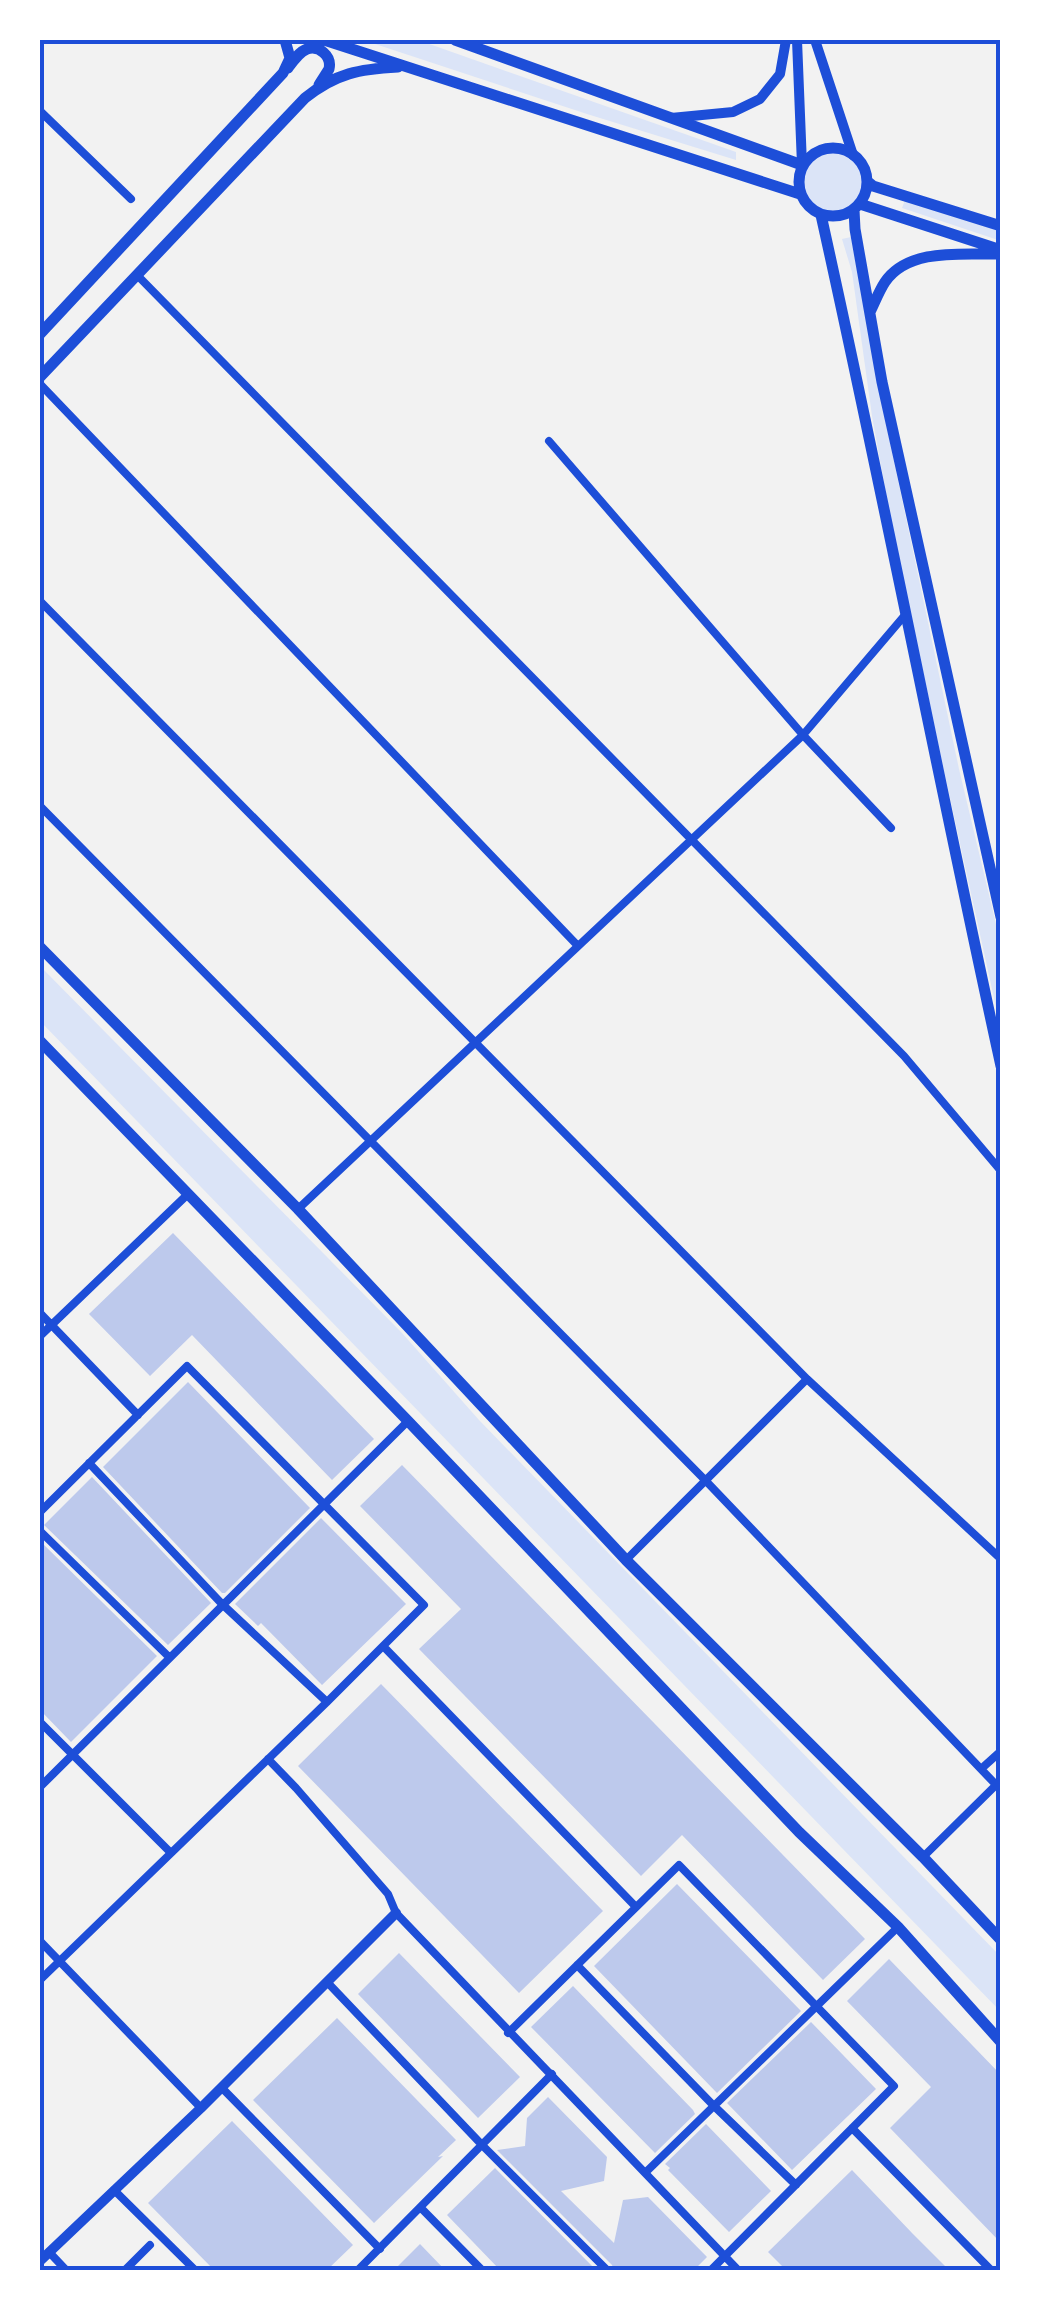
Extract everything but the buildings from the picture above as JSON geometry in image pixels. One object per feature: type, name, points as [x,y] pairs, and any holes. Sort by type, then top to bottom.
[{"type":"main road","points":[[283,73],[290,58],[285,40]]},
{"type":"main road","points":[[324,40],[800,194]]},
{"type":"main road","points":[[455,40],[802,165]]},
{"type":"main road","points":[[40,334],[303,50],[314,48],[323,52],[329,70],[317,88],[40,380]]},
{"type":"main road","points":[[317,88],[362,69],[409,67]]},
{"type":"main road","points":[[1001,252],[857,207],[838,216],[822,216],[800,194],[802,165],[814,153],[829,148],[844,150],[860,162],[867,180],[867,189],[857,207],[855,228],[882,382],[1001,916]]},
{"type":"main road","points":[[867,180],[873,186],[1001,226]]},
{"type":"main road","points":[[822,216],[1000,1058]]},
{"type":"main road","points":[[870,312],[887,280],[903,265],[932,256],[1001,252]]},
{"type":"main road","points":[[40,948],[298,1209],[626,1560],[1001,1940]]},
{"type":"main road","points":[[40,1041],[800,1832],[898,1927],[1001,2042]]},
{"type":"street","points":[[670,118],[733,112],[760,98],[780,74],[786,40]]},
{"type":"street","points":[[796,40],[802,165]]},
{"type":"street","points":[[815,40],[853,154]]},
{"type":"street","points":[[40,111],[131,199]]},
{"type":"street","points":[[138,276],[904,1056],[1001,1171]]},
{"type":"street","points":[[40,380],[578,946]]},
{"type":"street","points":[[549,441],[803,734],[891,828]]},
{"type":"street","points":[[40,601],[806,1379],[1001,1560]]},
{"type":"street","points":[[298,1209],[803,734],[905,615]]},
{"type":"street","points":[[40,806],[705,1480],[998,1787],[924,1858]]},
{"type":"street","points":[[40,1336],[188,1194]]},
{"type":"street","points":[[40,1313],[138,1415]]},
{"type":"street","points":[[40,1512],[186,1366],[424,1606],[40,1980]]},
{"type":"street","points":[[626,1560],[806,1379]]},
{"type":"street","points":[[40,1787],[408,1421]]},
{"type":"street","points":[[89,1463],[222,1604],[327,1702]]},
{"type":"street","points":[[40,1531],[168,1657]]},
{"type":"street","points":[[384,1647],[636,1907]]},
{"type":"street","points":[[40,1722],[171,1853]]},
{"type":"street","points":[[981,1769],[1001,1751]]},
{"type":"street","points":[[268,1759],[388,1894],[396,1914],[738,2270]]},
{"type":"street","points":[[508,2032],[679,1865],[894,2086],[711,2270]]},
{"type":"street","points":[[40,2262],[396,1914]]},
{"type":"street","points":[[646,2172],[898,1927]]},
{"type":"street","points":[[40,1942],[201,2108]]},
{"type":"street","points":[[577,1965],[796,2186]]},
{"type":"street","points":[[328,1983],[607,2270]]},
{"type":"street","points":[[358,2270],[552,2074]]},
{"type":"street","points":[[222,2088],[380,2249]]},
{"type":"street","points":[[852,2128],[990,2270]]},
{"type":"street","points":[[114,2190],[195,2270]]},
{"type":"street","points":[[421,2208],[482,2270]]},
{"type":"street","points":[[125,2270],[150,2245]]},
{"type":"street","points":[[49,2252],[66,2270]]},
{"type":"shaded area","points":[[363,40],[418,40],[736,152],[736,160],[587,114]]},
{"type":"shaded area","points":[[833,153],[854,162],[863,183],[854,204],[833,213],[812,204],[803,183],[812,162]]},
{"type":"shaded area","points":[[905,200],[1001,229],[1001,241],[902,208]]},
{"type":"shaded area","points":[[851,237],[959,769],[1001,945],[1001,1030],[889,510],[852,272],[842,239]]},
{"type":"shaded area","points":[[40,966],[402,1333],[479,1420],[1001,1957],[1001,2012],[40,1021]]}]
